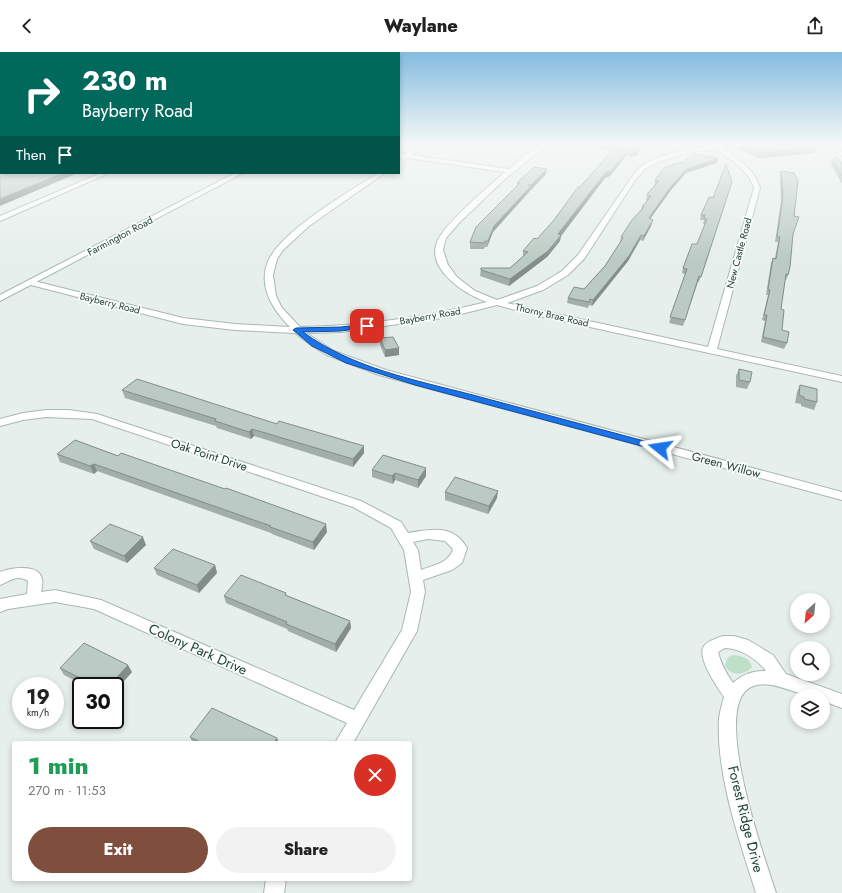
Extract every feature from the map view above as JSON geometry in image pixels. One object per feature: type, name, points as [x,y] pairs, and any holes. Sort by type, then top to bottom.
[{"type":"street","points":[[0,219],[85,182]]},
{"type":"street","name":"Farmington Road","points":[[0,298],[222,182]]},
{"type":"street","name":"Green Willow","points":[[369,182],[288,240],[273,259],[268,279],[274,304],[296,330],[315,344],[348,362],[411,381],[842,496]]},
{"type":"street","name":"Thorny Brae Road","points":[[497,182],[450,229],[440,243],[439,254],[442,266],[454,279],[471,293],[497,302],[842,379]]},
{"type":"street","name":"Bayberry Road","points":[[30,282],[183,321],[235,327],[296,330],[341,329],[394,323],[449,314],[497,302],[540,288],[565,273],[581,257],[631,182]]},
{"type":"street","name":"New Castle Road","points":[[712,350],[757,188],[756,182]]},
{"type":"street","name":"Oak Point Drive","points":[[0,423],[27,415],[48,413],[93,416],[357,504],[396,525],[411,550],[418,592],[409,631],[345,741]]},
{"type":"street","points":[[405,539],[430,534],[447,536],[457,541],[460,548],[457,559],[447,566],[416,577]]},
{"type":"street","points":[[0,579],[12,573],[21,572],[29,574],[35,579],[34,599]]},
{"type":"street","name":"Colony Park Drive","points":[[0,606],[6,603],[55,596],[96,604],[357,719]]},
{"type":"street","points":[[780,679],[767,660],[743,645],[734,642],[723,642],[710,649],[715,671],[732,695],[737,686],[746,680],[757,678],[780,679],[842,701]]},
{"type":"street","name":"Forest Ridge Drive","points":[[732,695],[726,728],[733,780],[752,851],[766,893]]},
{"type":"street","points":[[274,893],[276,881]]},
{"type":"green space","points":[[733,655],[745,658],[749,661],[752,667],[745,672],[737,674],[733,673],[727,669],[725,665],[728,657]]},
{"type":"building","points":[[0,182],[41,182],[0,199]]},
{"type":"building","points":[[534,182],[531,185],[528,185],[530,187],[494,226],[488,241],[485,241],[484,243],[470,242],[476,227],[520,183],[517,183]]},
{"type":"building","points":[[584,182],[598,182],[558,234],[561,235],[548,251],[510,279],[481,270],[481,268],[510,268],[528,252],[523,251],[534,238],[537,239],[554,220],[578,187],[580,187]]},
{"type":"building","points":[[658,182],[675,182],[649,218],[653,220],[644,236],[641,235],[629,256],[593,300],[590,299],[589,302],[568,298],[574,287],[584,289],[605,266],[623,238],[621,237],[632,220],[644,207],[642,207],[651,196],[647,195]]},
{"type":"building","points":[[719,182],[732,182],[701,277],[699,276],[685,320],[670,317],[687,269],[683,268],[692,244],[697,244],[707,219],[704,219],[705,215],[701,215],[709,197],[713,198]]},
{"type":"building","points":[[782,182],[798,182],[794,216],[799,217],[793,234],[790,267],[788,275],[786,274],[781,309],[784,310],[782,330],[789,332],[787,343],[763,337],[767,315],[764,315],[770,290],[768,289],[773,258],[776,259],[780,237],[777,237],[783,196]]},
{"type":"building","points":[[393,337],[399,348],[385,350],[380,338]]},
{"type":"building","points":[[739,369],[752,372],[750,382],[739,380]]},
{"type":"building","points":[[137,379],[277,424],[279,421],[364,446],[353,459],[252,429],[249,432],[215,421],[216,419],[122,390]]},
{"type":"building","points":[[800,385],[817,389],[817,402],[804,399],[804,397],[799,395]]},
{"type":"building","points":[[75,440],[118,456],[121,453],[225,489],[226,488],[326,524],[313,542],[94,464],[90,466],[57,454]]},
{"type":"building","points":[[383,455],[426,468],[418,480],[395,473],[392,476],[372,470]]},
{"type":"building","points":[[455,477],[498,491],[489,506],[445,492]]},
{"type":"building","points":[[110,524],[143,537],[124,556],[90,541]]},
{"type":"building","points":[[173,549],[215,565],[197,585],[154,568]]},
{"type":"building","points":[[241,575],[286,593],[285,595],[350,621],[335,644],[286,624],[287,622],[224,596]]},
{"type":"building","points":[[84,643],[128,665],[117,677],[78,677],[60,668]]},
{"type":"building","points":[[212,708],[277,738],[275,741],[198,741],[190,737]]},
{"type":"route","points":[[367,326],[341,329],[296,330],[315,344],[348,362],[418,383],[660,448]]}]
